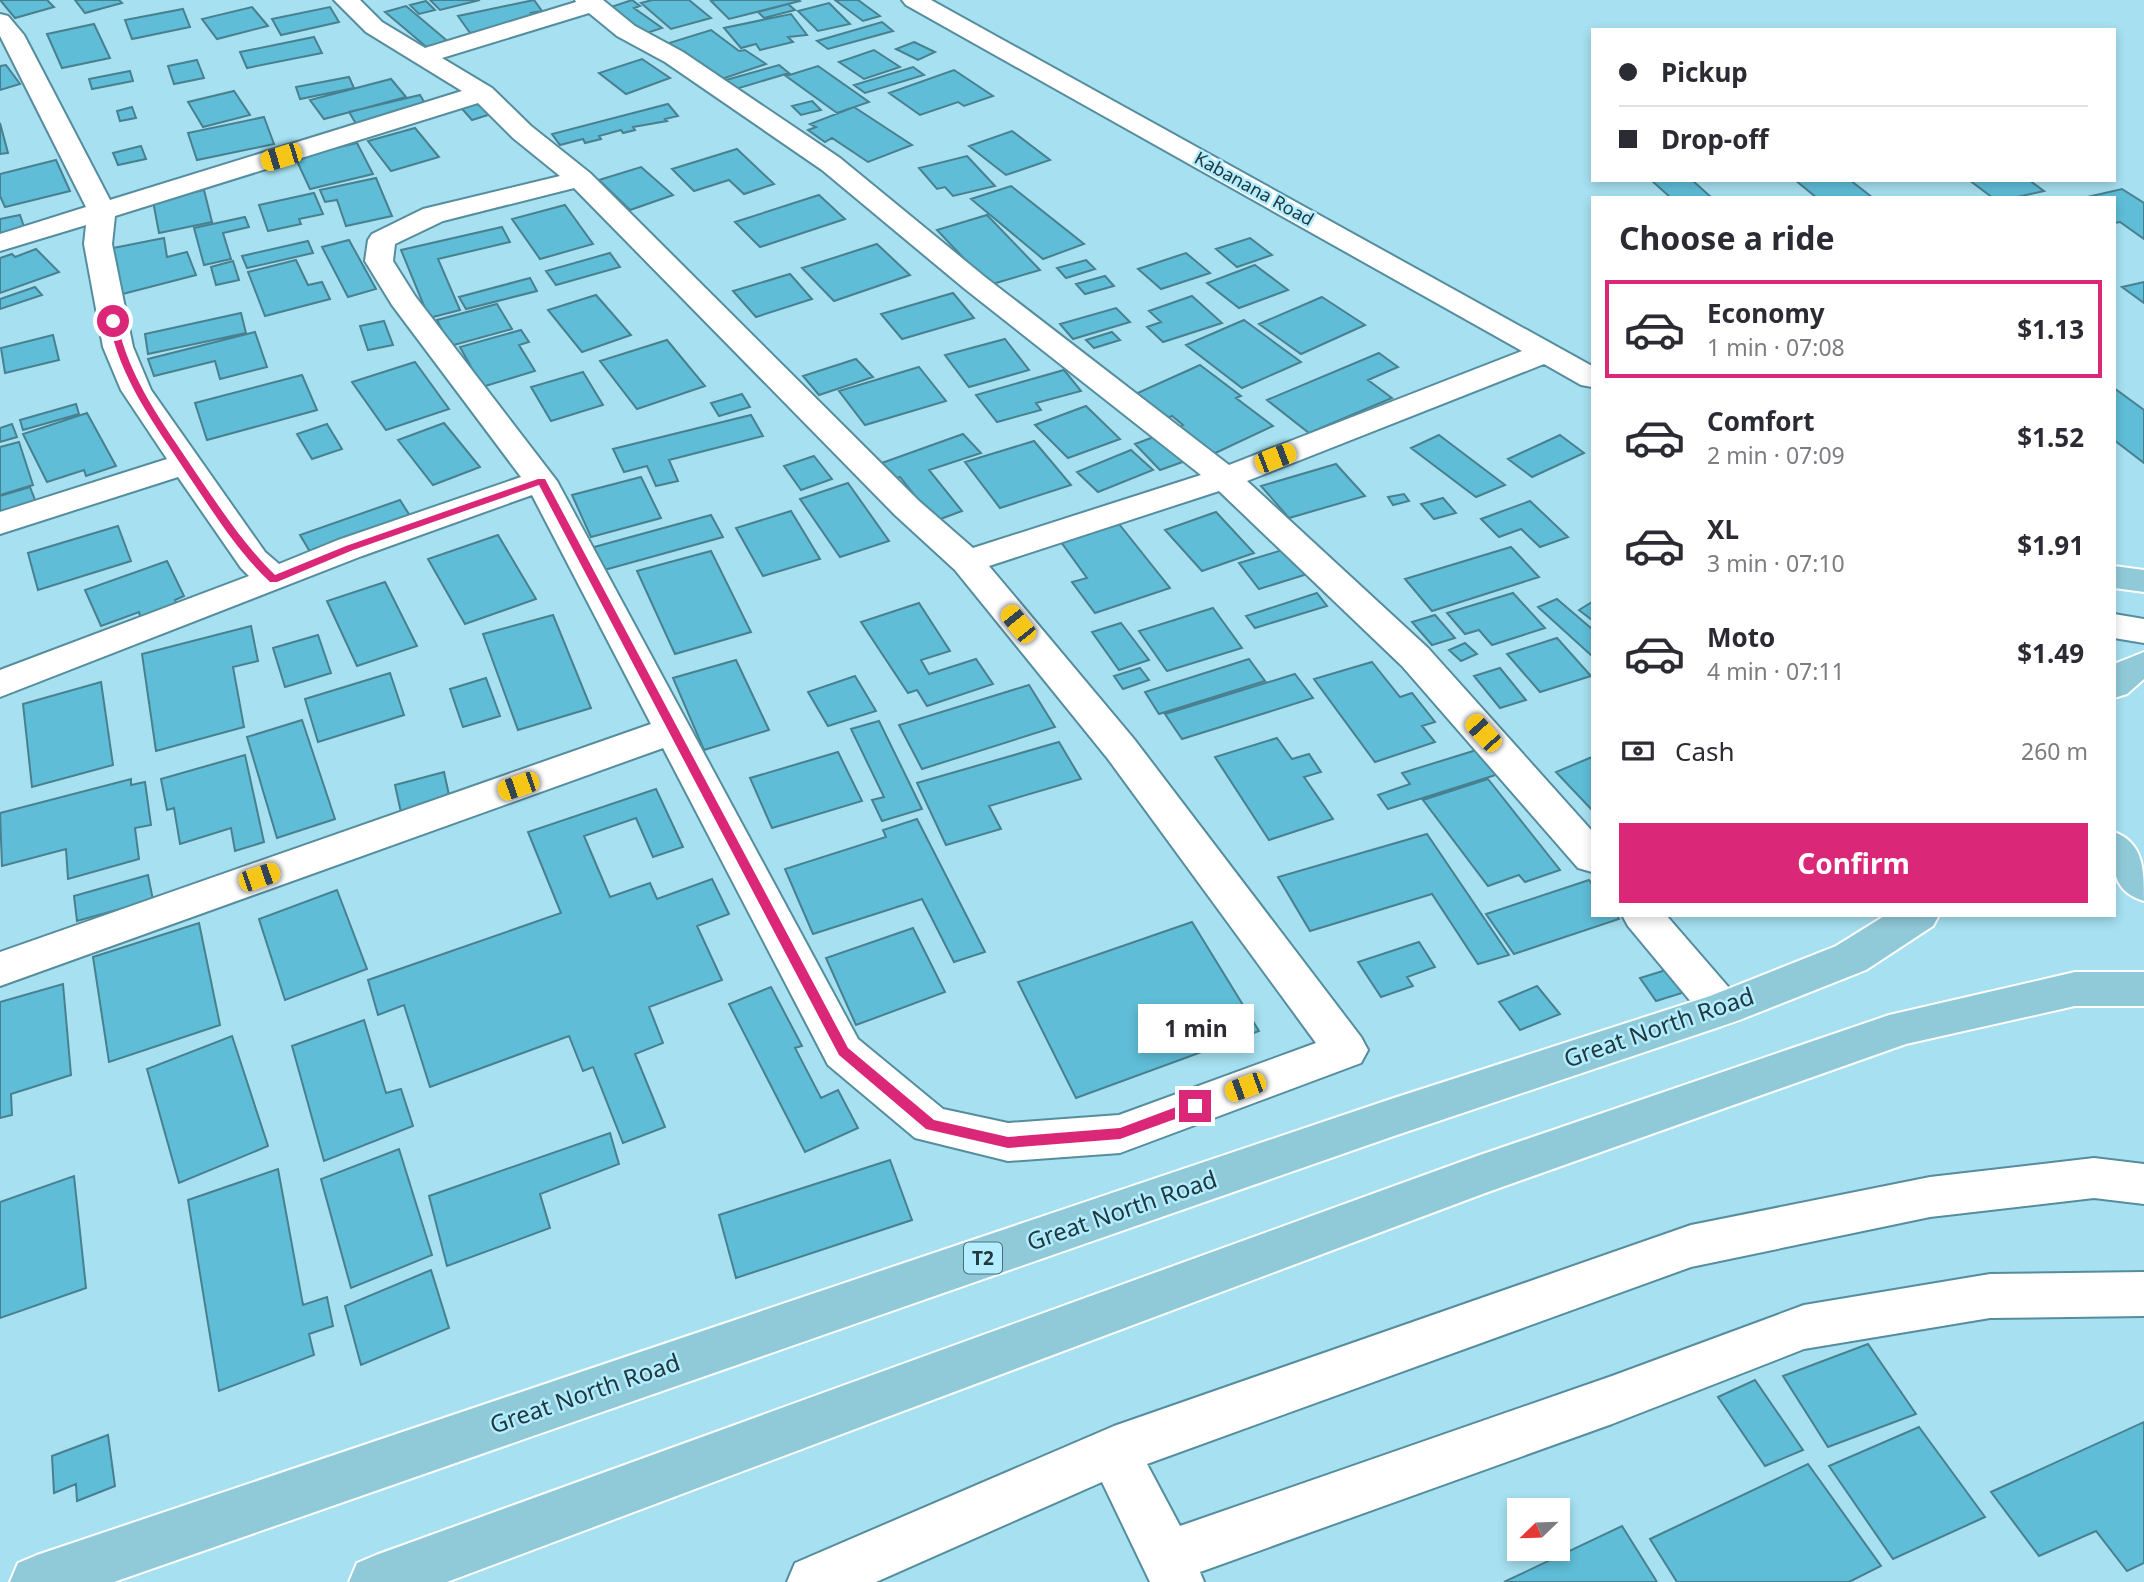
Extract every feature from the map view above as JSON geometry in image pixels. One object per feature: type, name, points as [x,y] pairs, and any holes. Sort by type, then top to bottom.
[{"type":"main road","points":[[2116,577],[2144,581]]},
{"type":"main road","points":[[2116,682],[2144,664]]},
{"type":"main road","points":[[2116,851],[2144,886]]},
{"type":"main road","points":[[1851,958],[1879,917]]},
{"type":"main road","name":"Great North Road","points":[[37,1582],[1368,1126],[1722,1009],[1851,958],[1916,917]]},
{"type":"main road","points":[[376,1582],[1477,1176],[1904,1027],[2075,989],[2144,989]]},
{"type":"street","points":[[346,0],[374,27],[483,93],[522,132],[580,179],[907,508],[967,562],[1121,749],[1346,1050],[1120,1134],[1008,1142],[930,1125],[843,1052],[541,481],[402,299],[379,261],[382,240],[433,215],[580,179]]},
{"type":"street","points":[[923,5],[958,0]]},
{"type":"street","points":[[423,56],[590,2],[626,31],[674,57],[831,163],[975,284],[1225,478],[1415,657],[1591,856]]},
{"type":"street","name":"Kabanana Road","points":[[923,5],[1591,377]]},
{"type":"street","points":[[0,21],[12,35],[102,211],[98,244],[118,347],[136,390],[253,560],[274,579]]},
{"type":"street","points":[[0,243],[483,93]]},
{"type":"street","points":[[967,562],[1225,478],[1547,352]]},
{"type":"street","points":[[0,523],[187,463]]},
{"type":"street","points":[[0,684],[350,548],[541,481]]},
{"type":"street","points":[[2116,626],[2144,631]]},
{"type":"street","points":[[0,970],[674,730]]},
{"type":"street","points":[[1644,917],[1722,1009]]},
{"type":"street","points":[[814,1582],[1114,1451],[1691,1246],[1930,1197],[2094,1178],[2144,1184]]},
{"type":"street","points":[[1114,1451],[1172,1569],[1804,1327],[1990,1296],[2144,1294]]},
{"type":"building","points":[[0,0],[47,0],[54,7],[15,18]]},
{"type":"building","points":[[75,0],[119,0],[122,3],[85,13]]},
{"type":"building","points":[[430,0],[480,0],[440,10]]},
{"type":"building","points":[[534,0],[542,11],[531,13],[536,19],[470,33],[458,16]]},
{"type":"building","points":[[632,0],[640,6],[634,8],[662,28],[644,34],[608,8]]},
{"type":"building","points":[[652,0],[689,0],[711,18],[671,29],[641,3]]},
{"type":"building","points":[[835,0],[858,0],[880,16],[863,21]]},
{"type":"building","points":[[426,1],[435,10],[419,14],[410,5]]},
{"type":"building","points":[[711,1],[800,1],[729,19]]},
{"type":"building","points":[[829,3],[850,24],[818,31],[798,11]]},
{"type":"building","points":[[788,4],[795,10],[764,18],[758,12]]},
{"type":"building","points":[[406,6],[451,44],[430,50],[385,12]]},
{"type":"building","points":[[252,7],[268,26],[217,39],[202,19]]},
{"type":"building","points":[[330,7],[339,22],[281,35],[272,19]]},
{"type":"building","points":[[183,9],[190,27],[132,39],[125,20]]},
{"type":"building","points":[[791,14],[807,35],[788,37],[793,42],[760,50],[756,44],[741,48],[724,28]]},
{"type":"building","points":[[882,22],[893,31],[828,49],[817,41]]},
{"type":"building","points":[[94,24],[110,58],[62,68],[47,34]]},
{"type":"building","points":[[711,30],[739,51],[745,50],[766,64],[719,80],[669,43]]},
{"type":"building","points":[[314,37],[322,53],[247,68],[240,52]]},
{"type":"building","points":[[914,42],[935,52],[918,60],[896,49]]},
{"type":"building","points":[[874,50],[900,67],[864,79],[839,62]]},
{"type":"building","points":[[642,59],[670,78],[626,94],[599,73]]},
{"type":"building","points":[[197,60],[204,78],[174,84],[168,66]]},
{"type":"building","points":[[6,65],[20,84],[0,90],[0,66]]},
{"type":"building","points":[[779,65],[789,73],[736,89],[726,80]]},
{"type":"building","points":[[818,66],[869,102],[837,113],[786,76]]},
{"type":"building","points":[[913,67],[924,75],[865,93],[854,85]]},
{"type":"building","points":[[954,70],[993,96],[964,106],[958,102],[920,115],[889,93]]},
{"type":"building","points":[[130,71],[133,81],[92,89],[89,79]]},
{"type":"building","points":[[349,77],[354,88],[300,99],[296,87]]},
{"type":"building","points":[[391,79],[406,97],[324,119],[310,100]]},
{"type":"building","points":[[234,91],[250,115],[203,127],[188,102]]},
{"type":"building","points":[[420,95],[429,110],[358,127],[349,112]]},
{"type":"building","points":[[474,97],[491,114],[472,120],[456,102]]},
{"type":"building","points":[[812,101],[821,110],[801,115],[792,106]]},
{"type":"building","points":[[668,104],[678,116],[665,119],[667,121],[633,127],[635,130],[623,133],[621,130],[599,136],[601,139],[585,143],[583,139],[560,145],[552,134]]},
{"type":"building","points":[[132,107],[136,118],[120,121],[117,111]]},
{"type":"building","points":[[854,107],[912,145],[868,162],[832,138],[825,142],[808,130],[816,127],[810,124]]},
{"type":"building","points":[[264,117],[274,144],[197,160],[188,133]]},
{"type":"building","points":[[0,123],[8,153],[0,154]]},
{"type":"building","points":[[415,128],[439,157],[391,171],[368,141]]},
{"type":"building","points":[[1012,131],[1050,160],[1006,175],[969,146]]},
{"type":"building","points":[[357,143],[373,174],[310,189],[295,157]]},
{"type":"building","points":[[141,146],[146,159],[118,165],[113,153]]},
{"type":"building","points":[[737,149],[774,184],[744,194],[729,180],[694,191],[672,169]]},
{"type":"building","points":[[967,156],[995,186],[953,196],[945,187],[937,189],[919,168]]},
{"type":"building","points":[[56,160],[70,191],[5,207],[0,196],[0,174]]},
{"type":"building","points":[[641,167],[673,195],[630,210],[599,180]]},
{"type":"building","points":[[376,178],[392,216],[346,226],[337,200],[325,202],[320,190]]},
{"type":"building","points":[[1653,182],[1694,182],[1710,196],[1669,196]]},
{"type":"building","points":[[1797,182],[1853,182],[1870,196],[1815,196]]},
{"type":"building","points":[[1972,182],[2032,182],[2044,191],[2022,196],[1990,196]]},
{"type":"building","points":[[1011,186],[1084,244],[1043,259],[971,199]]},
{"type":"building","points":[[2122,189],[2144,203],[2144,239],[2120,222],[2116,223],[2116,196],[2092,196]]},
{"type":"building","points":[[204,190],[212,222],[159,233],[153,201]]},
{"type":"building","points":[[314,193],[323,214],[299,219],[301,224],[268,231],[259,205]]},
{"type":"building","points":[[819,195],[845,219],[760,247],[735,222]]},
{"type":"building","points":[[565,205],[593,244],[540,259],[512,219]]},
{"type":"building","points":[[20,215],[26,233],[0,239],[0,219]]},
{"type":"building","points":[[987,215],[1040,270],[989,285],[937,230]]},
{"type":"building","points":[[245,217],[249,227],[223,233],[231,259],[204,265],[194,228]]},
{"type":"building","points":[[502,227],[510,242],[438,259],[460,310],[429,318],[401,250]]},
{"type":"building","points":[[164,238],[167,257],[187,252],[196,275],[115,296],[108,249]]},
{"type":"building","points":[[1250,238],[1272,255],[1237,267],[1216,249]]},
{"type":"building","points":[[349,240],[376,289],[348,297],[322,247]]},
{"type":"building","points":[[308,241],[313,253],[247,268],[242,256]]},
{"type":"building","points":[[877,244],[910,275],[834,301],[802,268]]},
{"type":"building","points":[[36,249],[59,272],[0,293],[0,258],[12,254],[15,257]]},
{"type":"building","points":[[610,253],[620,267],[556,285],[546,271]]},
{"type":"building","points":[[1186,253],[1210,273],[1161,289],[1138,269]]},
{"type":"building","points":[[296,260],[308,285],[322,282],[330,299],[265,316],[248,272]]},
{"type":"building","points":[[1086,260],[1095,269],[1066,278],[1057,268]]},
{"type":"building","points":[[233,261],[239,280],[216,285],[211,267]]},
{"type":"building","points":[[1255,265],[1288,290],[1239,308],[1207,283]]},
{"type":"building","points":[[790,274],[812,299],[756,317],[733,291]]},
{"type":"building","points":[[1105,276],[1114,286],[1085,294],[1076,284]]},
{"type":"building","points":[[530,278],[537,291],[466,309],[459,297]]},
{"type":"building","points":[[2144,282],[2144,303],[2122,287]]},
{"type":"building","points":[[35,287],[42,295],[0,309],[0,299]]},
{"type":"building","points":[[953,293],[974,318],[902,339],[881,314]]},
{"type":"building","points":[[596,295],[631,335],[582,352],[548,310]]},
{"type":"building","points":[[1192,296],[1222,323],[1163,342],[1147,327],[1161,322],[1149,311]]},
{"type":"building","points":[[1322,297],[1365,325],[1301,354],[1259,324]]},
{"type":"building","points":[[497,304],[512,329],[450,346],[437,320]]},
{"type":"building","points":[[1116,308],[1130,322],[1073,339],[1060,324]]},
{"type":"building","points":[[241,313],[246,333],[148,354],[145,334]]},
{"type":"building","points":[[1244,320],[1301,362],[1242,388],[1186,345]]},
{"type":"building","points":[[384,321],[393,345],[368,350],[360,326]]},
{"type":"building","points":[[521,330],[529,342],[519,345],[535,371],[482,387],[460,347]]},
{"type":"building","points":[[255,332],[267,367],[220,379],[215,361],[154,376],[148,359]]},
{"type":"building","points":[[1112,332],[1120,340],[1094,348],[1086,340]]},
{"type":"building","points":[[53,335],[59,360],[5,373],[1,348]]},
{"type":"building","points":[[1005,339],[1029,370],[969,387],[945,355]]},
{"type":"building","points":[[667,340],[705,386],[637,409],[600,361]]},
{"type":"building","points":[[1379,353],[1398,367],[1368,380],[1392,398],[1309,433],[1267,400]]},
{"type":"building","points":[[856,359],[873,377],[819,395],[803,376]]},
{"type":"building","points":[[415,362],[449,409],[386,430],[352,382]]},
{"type":"building","points":[[1200,365],[1241,396],[1236,398],[1273,426],[1209,456],[1174,429],[1183,425],[1172,416],[1162,420],[1131,396]]},
{"type":"building","points":[[919,367],[946,401],[865,425],[839,391]]},
{"type":"building","points":[[1064,370],[1081,391],[1036,403],[1041,410],[997,422],[976,395]]},
{"type":"building","points":[[583,372],[603,405],[551,421],[531,387]]},
{"type":"building","points":[[302,375],[317,410],[207,440],[195,403]]},
{"type":"building","points":[[2116,389],[2144,410],[2144,463],[2116,442]]},
{"type":"building","points":[[742,394],[750,407],[719,416],[711,403]]},
{"type":"building","points":[[76,404],[79,414],[23,430],[20,420]]},
{"type":"building","points":[[1086,406],[1120,439],[1068,458],[1035,425]]},
{"type":"building","points":[[87,413],[116,466],[86,476],[84,470],[47,482],[23,434]]},
{"type":"building","points":[[751,415],[763,436],[669,460],[678,481],[656,486],[647,466],[624,472],[613,449]]},
{"type":"building","points":[[444,423],[480,467],[433,485],[398,440]]},
{"type":"building","points":[[12,424],[17,437],[0,442],[0,428]]},
{"type":"building","points":[[327,424],[342,449],[312,459],[297,434]]},
{"type":"building","points":[[963,434],[981,453],[929,470],[962,511],[935,521],[900,477],[892,480],[879,464]]},
{"type":"building","points":[[1162,434],[1188,460],[1160,470],[1135,444]]},
{"type":"building","points":[[1439,435],[1505,485],[1476,497],[1411,448]]},
{"type":"building","points":[[1560,435],[1584,453],[1532,477],[1508,459]]},
{"type":"building","points":[[1034,441],[1071,485],[1000,508],[965,462]]},
{"type":"building","points":[[19,442],[33,485],[0,495],[0,447]]},
{"type":"building","points":[[1131,450],[1153,470],[1098,492],[1077,472]]},
{"type":"building","points":[[814,456],[832,479],[801,490],[784,466]]},
{"type":"building","points":[[1336,464],[1365,496],[1289,518],[1261,486]]},
{"type":"building","points":[[641,477],[661,518],[591,537],[572,495]]},
{"type":"building","points":[[848,483],[889,541],[840,557],[800,499]]},
{"type":"building","points":[[30,487],[37,505],[0,514],[0,496]]},
{"type":"building","points":[[1404,494],[1409,501],[1393,505],[1388,497]]},
{"type":"building","points":[[1443,498],[1456,513],[1434,519],[1421,504]]},
{"type":"building","points":[[400,500],[412,519],[312,555],[300,535]]},
{"type":"building","points":[[1530,501],[1568,537],[1540,547],[1521,529],[1499,537],[1481,519]]},
{"type":"building","points":[[791,511],[820,559],[763,576],[736,528]]},
{"type":"building","points":[[1216,512],[1254,553],[1202,571],[1165,530]]},
{"type":"building","points":[[711,515],[723,537],[597,572],[587,549]]},
{"type":"building","points":[[1119,524],[1170,588],[1095,613],[1072,582],[1087,578],[1061,542]]},
{"type":"building","points":[[118,526],[131,561],[38,590],[28,553]]},
{"type":"building","points":[[498,535],[536,599],[465,624],[428,559]]},
{"type":"building","points":[[1293,547],[1314,572],[1259,589],[1239,563]]},
{"type":"building","points":[[1511,547],[1539,577],[1432,611],[1405,579]]},
{"type":"building","points":[[711,551],[751,632],[675,654],[637,571]]},
{"type":"building","points":[[167,561],[184,596],[175,600],[179,607],[141,620],[139,612],[101,626],[85,590]]},
{"type":"building","points":[[385,582],[417,646],[357,666],[327,601]]},
{"type":"building","points":[[1317,593],[1327,606],[1255,628],[1246,616]]},
{"type":"building","points":[[1513,593],[1545,628],[1492,645],[1479,630],[1465,634],[1447,613]]},
{"type":"building","points":[[1557,599],[1591,628],[1591,655],[1538,607]]},
{"type":"building","points":[[919,603],[950,651],[921,660],[929,674],[976,659],[993,684],[927,706],[917,690],[908,693],[861,622]]},
{"type":"building","points":[[1591,603],[1591,619],[1579,610]]},
{"type":"building","points":[[1213,608],[1242,648],[1167,671],[1139,631]]},
{"type":"building","points":[[553,615],[591,708],[518,730],[483,634]]},
{"type":"building","points":[[1435,615],[1455,638],[1432,645],[1412,622]]},
{"type":"building","points":[[1121,623],[1149,660],[1119,670],[1092,632]]},
{"type":"building","points":[[251,626],[258,661],[233,667],[244,727],[156,751],[142,654]]},
{"type":"building","points":[[318,635],[331,673],[285,687],[273,648]]},
{"type":"building","points":[[1557,638],[1591,676],[1540,692],[1507,654]]},
{"type":"building","points":[[1465,643],[1477,654],[1461,661],[1449,650]]},
{"type":"building","points":[[1249,659],[1265,681],[1159,714],[1145,692]]},
{"type":"building","points":[[736,660],[769,730],[704,750],[673,678]]},
{"type":"building","points":[[1372,662],[1400,697],[1412,693],[1435,722],[1422,726],[1435,742],[1375,762],[1314,679]]},
{"type":"building","points":[[1140,668],[1149,680],[1123,689],[1114,676]]},
{"type":"building","points":[[1500,668],[1526,700],[1500,708],[1474,676]]},
{"type":"building","points":[[390,673],[404,715],[318,742],[305,699]]},
{"type":"building","points":[[1295,674],[1313,698],[1182,739],[1165,714]]},
{"type":"building","points":[[855,676],[876,711],[828,726],[808,692]]},
{"type":"building","points":[[486,678],[500,716],[463,727],[450,689]]},
{"type":"building","points":[[101,682],[113,765],[32,787],[23,704]]},
{"type":"building","points":[[1029,685],[1055,727],[922,769],[899,725]]},
{"type":"building","points":[[302,720],[335,819],[277,838],[247,737]]},
{"type":"building","points":[[879,721],[922,809],[882,821],[872,800],[884,797],[851,729]]},
{"type":"building","points":[[1277,738],[1292,759],[1309,754],[1321,772],[1304,777],[1333,819],[1269,840],[1215,757]]},
{"type":"building","points":[[1059,742],[1081,779],[989,806],[1001,829],[946,845],[917,783]]},
{"type":"building","points":[[1483,748],[1502,773],[1388,809],[1378,795],[1410,784],[1402,773]]},
{"type":"building","points":[[838,752],[862,801],[772,828],[750,778]]},
{"type":"building","points":[[245,755],[264,842],[235,851],[231,828],[180,844],[174,808],[167,810],[161,779]]},
{"type":"building","points":[[1591,757],[1591,809],[1556,772]]},
{"type":"building","points":[[444,772],[451,804],[402,817],[395,785]]},
{"type":"building","points":[[131,779],[131,785],[145,782],[151,825],[135,828],[139,859],[68,879],[66,849],[2,866],[0,813]]},
{"type":"building","points":[[1488,779],[1560,870],[1525,882],[1519,875],[1488,886],[1423,800]]},
{"type":"building","points":[[656,789],[683,847],[653,857],[636,818],[584,836],[610,897],[650,883],[657,899],[712,879],[729,914],[697,926],[722,980],[649,1007],[663,1043],[635,1054],[665,1127],[623,1143],[593,1067],[583,1071],[569,1036],[430,1087],[404,1005],[378,1015],[368,980],[561,913],[528,832]]},
{"type":"building","points":[[917,819],[985,952],[954,962],[922,899],[813,934],[785,869],[886,837],[883,830]]},
{"type":"building","points":[[1427,834],[1509,955],[1478,964],[1432,894],[1310,931],[1278,877]]},
{"type":"building","points":[[148,875],[153,900],[77,921],[74,896]]},
{"type":"building","points":[[1589,880],[1591,917],[1619,919],[1514,954],[1486,914]]},
{"type":"building","points":[[337,890],[367,969],[285,1000],[259,919]]},
{"type":"building","points":[[1192,922],[1259,1031],[1076,1098],[1018,982]]},
{"type":"building","points":[[199,923],[220,1025],[109,1062],[93,957]]},
{"type":"building","points":[[913,928],[945,992],[856,1025],[826,958]]},
{"type":"building","points":[[1419,942],[1435,967],[1407,977],[1413,986],[1381,997],[1358,962]]},
{"type":"building","points":[[1666,970],[1682,993],[1656,1001],[1640,978]]},
{"type":"building","points":[[63,984],[71,1075],[11,1094],[12,1115],[0,1118],[0,1002]]},
{"type":"building","points":[[1537,986],[1560,1014],[1520,1030],[1499,1002]]},
{"type":"building","points":[[771,987],[802,1046],[795,1048],[821,1098],[838,1090],[858,1128],[805,1152],[729,1004]]},
{"type":"building","points":[[364,1020],[386,1093],[401,1089],[413,1126],[324,1161],[292,1046]]},
{"type":"building","points":[[232,1036],[268,1146],[179,1183],[147,1069]]},
{"type":"building","points":[[610,1133],[619,1164],[540,1194],[550,1228],[447,1266],[429,1196]]},
{"type":"building","points":[[399,1149],[432,1255],[351,1288],[321,1179]]},
{"type":"building","points":[[890,1160],[912,1220],[736,1278],[719,1215]]},
{"type":"building","points":[[278,1169],[303,1305],[327,1297],[333,1326],[309,1334],[314,1355],[219,1391],[188,1200]]},
{"type":"building","points":[[74,1176],[86,1288],[0,1318],[0,1202]]},
{"type":"building","points":[[431,1270],[449,1328],[361,1365],[345,1306]]},
{"type":"building","points":[[1868,1344],[1916,1414],[1828,1447],[1783,1376]]},
{"type":"building","points":[[1755,1380],[1803,1450],[1765,1466],[1718,1397]]},
{"type":"building","points":[[2144,1422],[2144,1563],[2127,1571],[2096,1531],[2039,1556],[1991,1492]]},
{"type":"building","points":[[1919,1427],[1985,1517],[1893,1559],[1829,1466]]},
{"type":"building","points":[[108,1435],[115,1486],[77,1501],[76,1484],[54,1493],[52,1456]]},
{"type":"building","points":[[1808,1464],[1881,1566],[1849,1582],[1677,1582],[1650,1539]]},
{"type":"building","points":[[1622,1526],[1657,1582],[1504,1582],[1548,1561],[1570,1561],[1570,1551]]},
{"type":"route","points":[[113,321],[118,347],[136,390],[253,560],[274,579],[350,548],[541,481],[843,1052],[930,1125],[1008,1142],[1120,1134],[1195,1106]]}]
